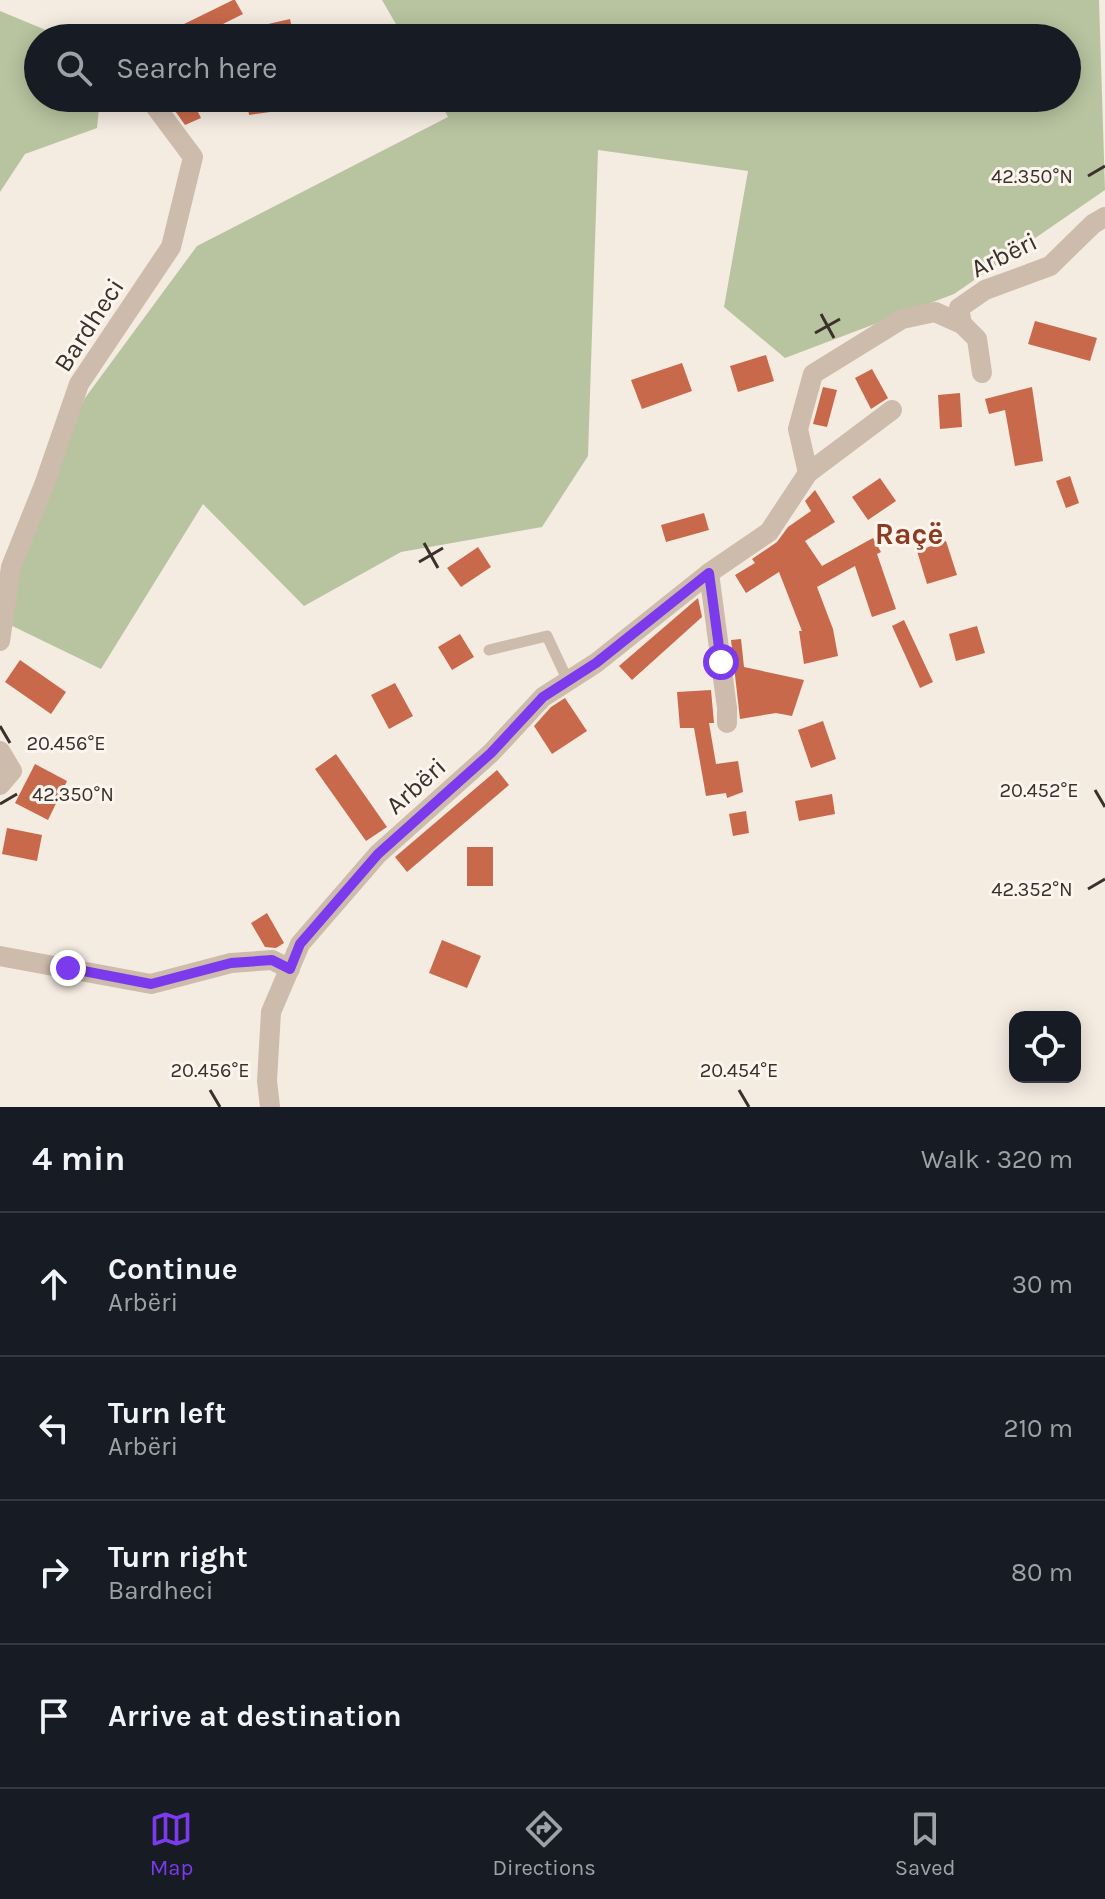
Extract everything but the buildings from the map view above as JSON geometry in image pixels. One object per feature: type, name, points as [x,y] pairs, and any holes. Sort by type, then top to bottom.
[{"type":"street","name":"Bardheci","points":[[0,641],[11,567],[79,384],[171,247],[193,157],[159,112]]},
{"type":"street","name":"Arbëri","points":[[962,324],[959,308],[985,290],[1050,266],[1093,224],[1105,217]]},
{"type":"street","points":[[808,473],[798,429],[813,374],[902,319],[935,312],[962,324],[977,339],[982,373]]},
{"type":"street","name":"Arbëri","points":[[270,1107],[267,1081],[271,1012],[300,944],[378,854],[491,753],[543,697],[596,663],[709,573],[769,532],[808,473],[892,410]]},
{"type":"street","points":[[709,573],[727,723]]},
{"type":"street","points":[[0,751],[12,771],[0,785]]},
{"type":"street","points":[[0,956],[151,984],[231,963],[272,960],[290,969]]},
{"type":"lane","points":[[489,650],[547,636],[568,681]]},
{"type":"green space","points":[[382,0],[1099,0],[1105,190],[954,294],[785,358],[724,307],[748,171],[598,150],[588,456],[542,527],[401,552],[304,606],[203,504],[101,669],[0,620],[0,578],[85,398],[197,246],[448,117],[445,112],[1081,112],[1081,24],[396,24]]},
{"type":"green space","points":[[0,11],[31,24],[24,24],[24,112],[99,112],[97,128],[25,154],[0,192]]},
{"type":"district","name":"Raçë","points":[[909,534]]},
{"type":"route","points":[[68,968],[151,984],[231,963],[272,960],[290,969],[300,944],[378,854],[491,753],[543,697],[596,663],[709,573],[721,662]]}]
